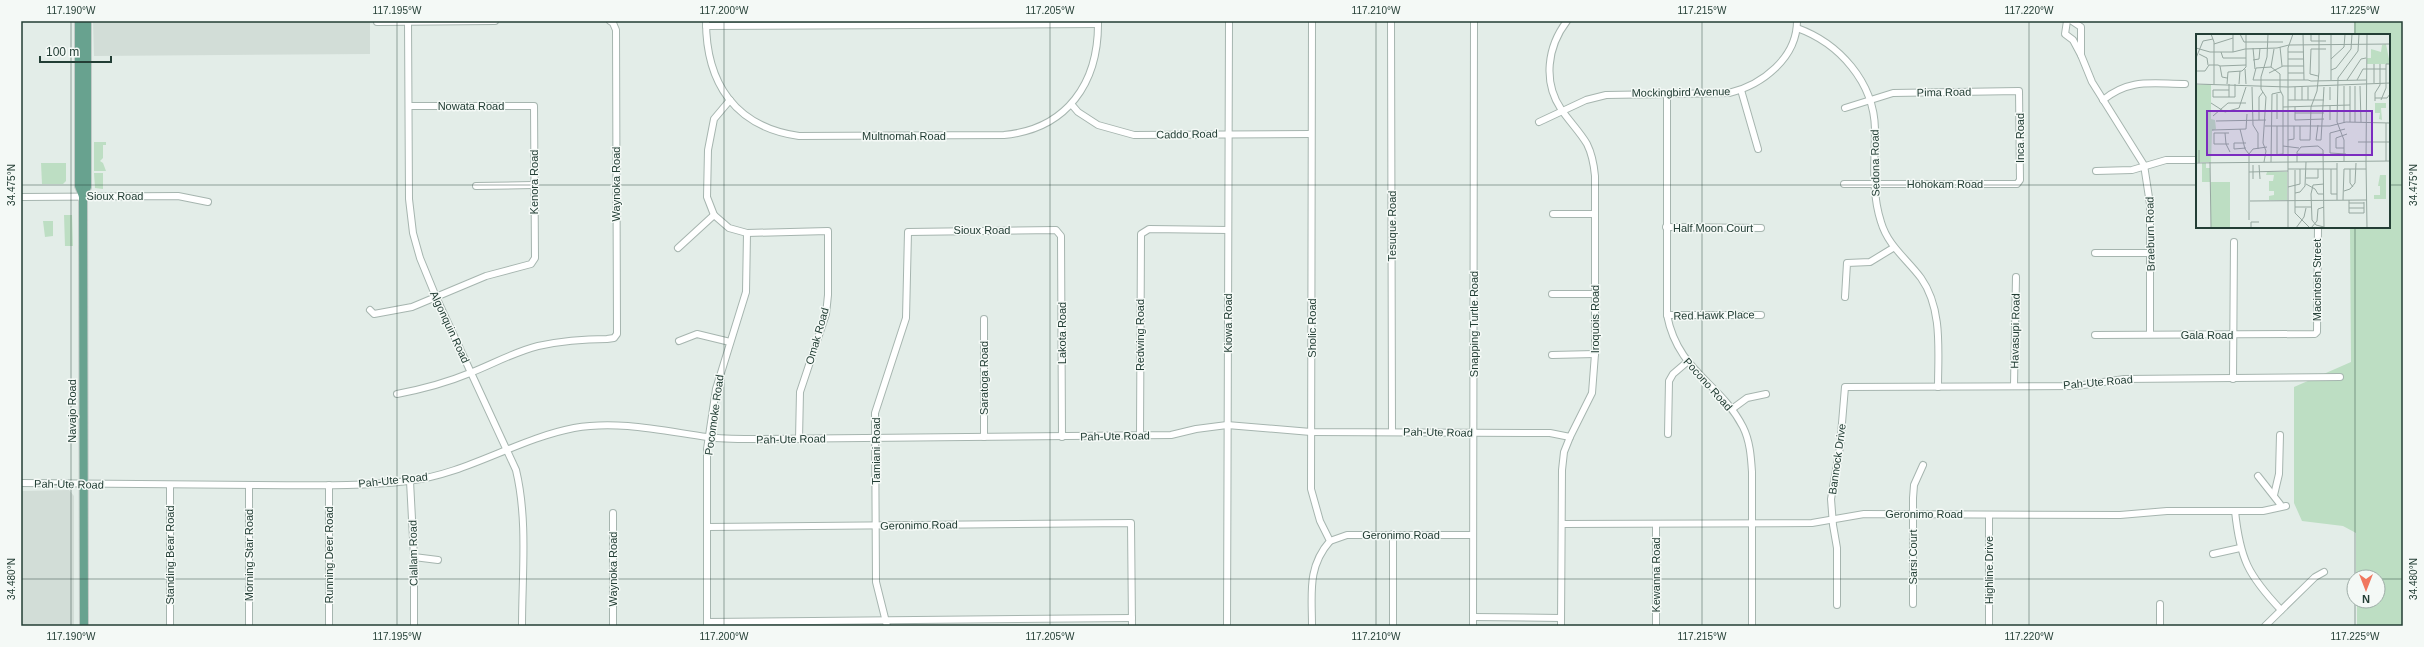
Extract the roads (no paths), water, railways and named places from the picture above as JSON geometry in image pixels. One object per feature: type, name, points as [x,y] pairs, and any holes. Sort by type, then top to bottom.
[{"type":"main road","name":"Navajo Road","points":[[79,21],[79,186],[83,196],[84,626]]},
{"type":"main road","name":"Navajo Road","points":[[83,196],[87,187],[87,21]]},
{"type":"street","name":"Algonquin Road","points":[[408,21],[409,199],[413,232],[420,258],[436,297],[516,470],[520,488],[522,626]]},
{"type":"street","points":[[377,22],[494,21]]},
{"type":"street","name":"Waynoka Road","points":[[472,373],[506,356],[537,346],[565,341],[614,338],[617,334],[616,30],[613,23],[610,21]]},
{"type":"street","name":"Kiowa Road","points":[[1227,626],[1229,21]]},
{"type":"street","name":"Sholic Road","points":[[1312,21],[1312,489],[1320,521],[1330,542]]},
{"type":"street","name":"Tesuque Road","points":[[1391,21],[1392,432]]},
{"type":"street","name":"Snapping Turtle Road","points":[[1473,626],[1474,21]]},
{"type":"street","name":"Iroquois Road","points":[[1561,626],[1562,470],[1564,452],[1592,393],[1595,354],[1595,176],[1593,160],[1587,145],[1562,110],[1553,91],[1550,77],[1550,60],[1556,38],[1567,21]]},
{"type":"street","name":"Braeburn Road","points":[[2067,21],[2065,34],[2073,40],[2092,82],[2144,165],[2150,204],[2150,334]]},
{"type":"street","name":"Braeburn Road","points":[[2072,21],[2081,27],[2081,56]]},
{"type":"street","points":[[706,23],[1098,23]]},
{"type":"street","name":"Multnomah Road","points":[[706,23],[709,60],[718,83],[730,100],[759,124],[772,130],[799,136],[987,136],[1020,134],[1047,123],[1072,105],[1087,82],[1096,56],[1098,23]]},
{"type":"street","name":"Mockingbird Avenue","points":[[1539,122],[1586,100],[1606,95],[1729,93],[1741,90],[1756,84],[1777,67],[1792,46],[1797,24]]},
{"type":"street","name":"Sedona Road","points":[[1797,24],[1829,44],[1851,64],[1860,78],[1869,99],[1875,128],[1874,184],[1882,224],[1893,248],[1921,279],[1933,301],[1938,342],[1938,387]]},
{"type":"street","points":[[2073,40],[2080,37]]},
{"type":"street","points":[[2103,100],[2120,88],[2132,84],[2185,84]]},
{"type":"street","points":[[1741,90],[1758,148]]},
{"type":"street","name":"Pima Road","points":[[1845,108],[1869,99],[1893,93],[2019,91]]},
{"type":"street","name":"Inca Road","points":[[2017,184],[2020,180],[2019,91]]},
{"type":"street","name":"Pocono Road","points":[[1667,94],[1667,315],[1670,333],[1687,362],[1732,408],[1744,428],[1750,449],[1752,626]]},
{"type":"street","points":[[730,100],[714,119],[708,150],[707,197],[714,215],[728,228],[747,233]]},
{"type":"street","name":"Caddo Road","points":[[1072,105],[1078,112],[1098,125],[1118,132],[1134,135],[1311,134]]},
{"type":"street","name":"Nowata Road","points":[[408,106],[534,106]]},
{"type":"street","name":"Kenora Road","points":[[436,297],[486,276],[531,264],[535,258],[533,185],[534,106]]},
{"type":"street","points":[[2096,171],[2132,170],[2144,165],[2166,160],[2196,160]]},
{"type":"street","name":"Hohokam Road","points":[[1844,184],[2017,184]]},
{"type":"street","points":[[476,186],[533,185]]},
{"type":"street","name":"Sioux Road","points":[[21,197],[178,196],[208,202]]},
{"type":"street","points":[[1553,214],[1595,214]]},
{"type":"street","points":[[678,248],[695,230],[714,215]]},
{"type":"street","name":"Half Moon Court","points":[[1666,227],[1761,228]]},
{"type":"street","name":"Redwing Road","points":[[1140,436],[1141,234],[1149,228],[1228,230]]},
{"type":"street","name":"Macintosh Street","points":[[2317,332],[2318,228]]},
{"type":"street","name":"Sioux Road","points":[[908,232],[1056,230]]},
{"type":"street","name":"Lakota Road","points":[[1056,230],[1061,236],[1062,437]]},
{"type":"street","name":"Omak Road","points":[[747,233],[828,231],[828,295],[826,314],[800,392],[799,439]]},
{"type":"street","name":"Tamiani Road","points":[[887,623],[876,582],[875,413],[906,318],[908,232]]},
{"type":"street","name":"Pocomoke Road","points":[[708,624],[707,449],[716,389],[746,292],[747,233]]},
{"type":"street","points":[[2233,379],[2234,242]]},
{"type":"street","points":[[1845,297],[1847,263],[1870,262],[1893,248]]},
{"type":"street","points":[[2095,253],[2150,253]]},
{"type":"street","name":"Havasupi Road","points":[[2014,385],[2016,276]]},
{"type":"street","points":[[1552,294],[1595,294]]},
{"type":"street","points":[[370,310],[374,314],[390,312],[412,307],[436,297]]},
{"type":"street","name":"Red Hawk Place","points":[[1667,315],[1760,315]]},
{"type":"street","name":"Saratoga Road","points":[[984,319],[984,437]]},
{"type":"street","name":"Gala Road","points":[[2095,335],[2311,335],[2317,332]]},
{"type":"street","points":[[679,341],[697,334],[730,342]]},
{"type":"street","points":[[1552,355],[1595,354]]},
{"type":"street","points":[[1668,434],[1669,381],[1672,374],[1687,362]]},
{"type":"street","points":[[397,394],[426,389],[472,373]]},
{"type":"street","name":"Pah-Ute Road","points":[[1856,387],[2014,385],[2076,386],[2124,379],[2340,377]]},
{"type":"street","name":"Bannock Drive","points":[[1832,518],[1832,499],[1842,425],[1843,394],[1845,387],[1856,387]]},
{"type":"street","points":[[1732,408],[1747,398],[1766,394]]},
{"type":"street","name":"Pah-Ute Road","points":[[21,483],[329,485],[410,481],[458,470],[547,434],[576,428],[615,425],[654,428],[709,437],[799,439],[1172,436],[1196,429],[1227,426],[1311,432],[1550,433],[1570,437]]},
{"type":"street","points":[[2274,495],[2279,474],[2280,435]]},
{"type":"street","name":"Sarsi Court","points":[[1913,604],[1914,485],[1923,465]]},
{"type":"street","points":[[2258,476],[2274,495],[2280,504],[2279,507]]},
{"type":"street","name":"Clallam Road","points":[[410,481],[414,557],[414,626]]},
{"type":"street","name":"Standing Bear Road","points":[[170,485],[170,626]]},
{"type":"street","name":"Morning Star Road","points":[[249,485],[249,626]]},
{"type":"street","name":"Running Deer Road","points":[[329,485],[329,626]]},
{"type":"street","name":"Geronimo Road","points":[[1562,524],[1812,523],[1832,518],[1864,514],[2120,515],[2167,511],[2263,511],[2286,506]]},
{"type":"street","points":[[2235,511],[2240,548],[2244,563],[2259,587],[2281,610]]},
{"type":"street","name":"Waynoka Road","points":[[613,513],[613,626]]},
{"type":"street","name":"Highline Drive","points":[[1989,515],[1989,626]]},
{"type":"street","points":[[1832,518],[1837,548],[1837,605]]},
{"type":"street","name":"Geronimo Road","points":[[707,527],[1132,523],[1132,618]]},
{"type":"street","name":"Kewanna Road","points":[[1656,524],[1656,626]]},
{"type":"street","points":[[1393,534],[1393,626]]},
{"type":"street","name":"Geronimo Road","points":[[1330,542],[1346,535],[1474,535]]},
{"type":"street","points":[[1312,626],[1314,565],[1320,552],[1330,542]]},
{"type":"street","points":[[2213,554],[2240,548]]},
{"type":"street","points":[[414,557],[438,560]]},
{"type":"street","points":[[2265,626],[2315,577],[2324,572]]},
{"type":"street","points":[[2160,604],[2160,626]]},
{"type":"street","points":[[1473,617],[1561,618]]},
{"type":"street","points":[[708,624],[887,623],[1132,618],[1132,626]]}]
